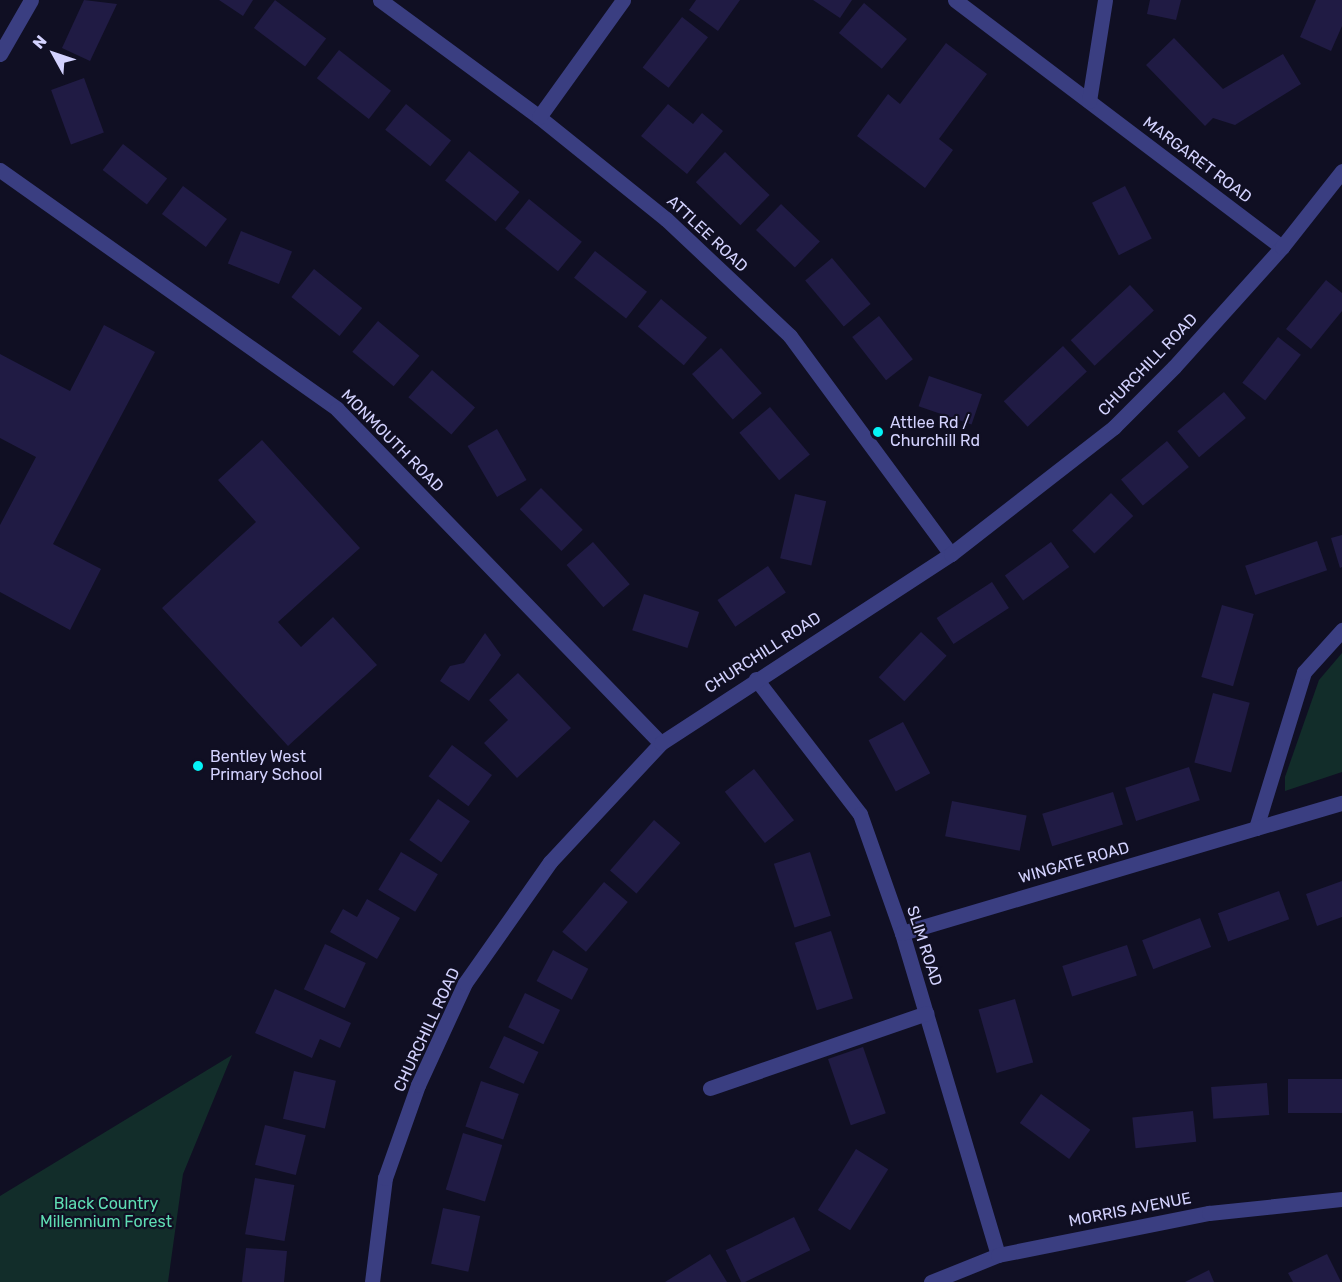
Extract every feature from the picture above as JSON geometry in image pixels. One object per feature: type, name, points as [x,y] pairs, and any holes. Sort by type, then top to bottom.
[{"type":"street","points":[[0,54],[31,0]]},
{"type":"street","name":"ATTLEE ROAD","points":[[380,0],[539,117],[666,219],[790,336],[951,554]]},
{"type":"street","points":[[539,117],[622,0]]},
{"type":"street","name":"MARGARET ROAD","points":[[954,0],[1282,247]]},
{"type":"street","points":[[1089,101],[1105,0]]},
{"type":"street","name":"MONMOUTH ROAD","points":[[0,170],[337,409],[661,743]]},
{"type":"street","name":"CHURCHILL ROAD","points":[[372,1282],[385,1178],[418,1085],[465,983],[550,862],[661,743],[951,554],[1114,427],[1174,367],[1282,247],[1342,171]]},
{"type":"street","points":[[1256,828],[1304,672],[1342,630]]},
{"type":"street","name":"SLIM ROAD","points":[[756,679],[860,814],[902,933],[998,1254]]},
{"type":"street","name":"WINGATE ROAD","points":[[902,933],[1342,803]]},
{"type":"street","points":[[711,1088],[926,1013]]},
{"type":"street","name":"MORRIS AVENUE","points":[[931,1282],[998,1254],[1209,1213],[1342,1199]]},
{"type":"green space","points":[[1342,653],[1342,772],[1285,791],[1285,777],[1319,680]]},
{"type":"green space","name":"Black Country Millennium Forest","points":[[232,1055],[183,1174],[168,1282],[0,1282],[0,1196]]},
{"type":"building","points":[[84,0],[117,4],[90,61],[62,48]]},
{"type":"building","points":[[219,0],[253,0],[243,16]]},
{"type":"building","points":[[275,0],[326,39],[305,66],[254,28]]},
{"type":"building","points":[[696,0],[740,0],[718,31],[689,10]]},
{"type":"building","points":[[813,0],[852,0],[840,18]]},
{"type":"building","points":[[1150,0],[1181,0],[1176,20],[1147,14]]},
{"type":"building","points":[[1316,0],[1342,0],[1342,26],[1331,51],[1300,37]]},
{"type":"building","points":[[864,3],[907,39],[882,69],[839,33]]},
{"type":"building","points":[[682,17],[708,37],[669,88],[643,67]]},
{"type":"building","points":[[1174,38],[1223,89],[1283,54],[1301,84],[1235,125],[1213,118],[1205,126],[1146,65]]},
{"type":"building","points":[[946,43],[987,74],[939,139],[953,150],[925,188],[857,136],[888,94],[900,104]]},
{"type":"building","points":[[339,50],[391,91],[369,119],[317,78]]},
{"type":"building","points":[[84,78],[104,133],[71,144],[51,90]]},
{"type":"building","points":[[406,104],[451,141],[430,166],[385,130]]},
{"type":"building","points":[[668,104],[693,124],[702,113],[723,131],[687,174],[641,136]]},
{"type":"building","points":[[123,144],[167,178],[147,204],[103,170]]},
{"type":"building","points":[[469,151],[520,192],[496,221],[445,181]]},
{"type":"building","points":[[725,152],[770,195],[740,225],[696,182]]},
{"type":"building","points":[[183,186],[227,219],[206,247],[162,214]]},
{"type":"building","points":[[1125,186],[1152,239],[1119,255],[1092,203]]},
{"type":"building","points":[[529,199],[582,242],[558,271],[505,229]]},
{"type":"building","points":[[781,204],[820,242],[795,267],[756,230]]},
{"type":"building","points":[[241,231],[292,252],[279,284],[228,263]]},
{"type":"building","points":[[595,251],[647,292],[626,318],[574,278]]},
{"type":"building","points":[[832,258],[871,304],[844,326],[805,280]]},
{"type":"building","points":[[314,269],[362,308],[340,336],[291,297]]},
{"type":"building","points":[[1326,280],[1342,293],[1342,311],[1311,349],[1286,329]]},
{"type":"building","points":[[1130,285],[1154,311],[1095,366],[1071,340]]},
{"type":"building","points":[[661,299],[707,338],[684,365],[638,327]]},
{"type":"building","points":[[879,316],[913,359],[886,380],[852,337]]},
{"type":"building","points":[[378,321],[419,356],[394,386],[352,352]]},
{"type":"building","points":[[104,325],[155,352],[53,544],[101,569],[70,630],[0,592],[0,525],[36,457],[0,438],[0,354],[70,391]]},
{"type":"building","points":[[1278,337],[1301,355],[1265,401],[1242,383]]},
{"type":"building","points":[[1063,346],[1087,372],[1028,427],[1004,401]]},
{"type":"building","points":[[721,348],[762,393],[733,419],[692,374]]},
{"type":"building","points":[[432,370],[475,407],[451,435],[408,397]]},
{"type":"building","points":[[929,376],[982,394],[972,424],[919,406]]},
{"type":"building","points":[[1224,392],[1246,418],[1199,457],[1177,431]]},
{"type":"building","points":[[770,407],[810,454],[779,480],[739,433]]},
{"type":"building","points":[[497,429],[526,480],[497,497],[468,446]]},
{"type":"building","points":[[262,440],[360,548],[278,622],[301,647],[333,617],[377,665],[288,746],[162,608],[256,522],[218,480]]},
{"type":"building","points":[[1167,441],[1189,467],[1143,506],[1121,480]]},
{"type":"building","points":[[541,488],[583,530],[562,551],[520,509]]},
{"type":"building","points":[[1111,493],[1133,516],[1094,554],[1072,531]]},
{"type":"building","points":[[795,494],[826,501],[811,566],[780,558]]},
{"type":"building","points":[[1342,535],[1342,567],[1340,568],[1331,538]]},
{"type":"building","points":[[1317,541],[1327,570],[1255,595],[1245,566]]},
{"type":"building","points":[[593,542],[630,584],[603,607],[567,565]]},
{"type":"building","points":[[1051,542],[1069,567],[1023,601],[1005,576]]},
{"type":"building","points":[[768,566],[786,593],[735,627],[717,600]]},
{"type":"building","points":[[992,582],[1009,608],[954,644],[937,618]]},
{"type":"building","points":[[644,594],[699,612],[687,648],[632,630]]},
{"type":"building","points":[[1222,605],[1254,614],[1233,686],[1201,677]]},
{"type":"building","points":[[921,632],[947,656],[904,701],[879,677]]},
{"type":"building","points":[[485,633],[501,655],[469,701],[440,681],[450,666],[464,663]]},
{"type":"building","points":[[518,673],[571,728],[517,778],[484,743],[508,720],[489,700]]},
{"type":"building","points":[[1213,693],[1250,703],[1231,772],[1194,763]]},
{"type":"building","points":[[903,722],[930,773],[896,792],[869,740]]},
{"type":"building","points":[[452,745],[492,775],[468,806],[429,776]]},
{"type":"building","points":[[1189,767],[1200,800],[1136,821],[1125,788]]},
{"type":"building","points":[[754,769],[794,820],[765,843],[725,792]]},
{"type":"building","points":[[1113,792],[1123,825],[1052,846],[1042,814]]},
{"type":"building","points":[[438,799],[470,821],[441,862],[409,840]]},
{"type":"building","points":[[952,801],[1027,816],[1020,851],[945,836]]},
{"type":"building","points":[[654,820],[680,843],[636,894],[610,871]]},
{"type":"building","points":[[401,852],[438,874],[415,912],[378,890]]},
{"type":"building","points":[[810,852],[831,916],[795,927],[774,864]]},
{"type":"building","points":[[1342,881],[1342,917],[1317,926],[1306,894]]},
{"type":"building","points":[[604,882],[628,902],[586,952],[562,932]]},
{"type":"building","points":[[1279,891],[1289,919],[1228,941],[1218,913]]},
{"type":"building","points":[[367,899],[400,918],[377,959],[330,932],[343,909],[357,917]]},
{"type":"building","points":[[1200,918],[1211,947],[1153,969],[1142,940]]},
{"type":"building","points":[[831,931],[853,999],[817,1010],[795,943]]},
{"type":"building","points":[[325,944],[366,963],[345,1008],[304,989]]},
{"type":"building","points":[[1127,945],[1137,975],[1072,996],[1062,966]]},
{"type":"building","points":[[553,950],[588,969],[572,1000],[537,981]]},
{"type":"building","points":[[275,989],[351,1023],[340,1048],[320,1039],[312,1058],[255,1033]]},
{"type":"building","points":[[525,993],[560,1010],[543,1044],[508,1027]]},
{"type":"building","points":[[1015,999],[1033,1062],[997,1073],[978,1009]]},
{"type":"building","points":[[504,1036],[538,1052],[524,1084],[489,1068]]},
{"type":"building","points":[[863,1047],[886,1113],[851,1125],[828,1059]]},
{"type":"building","points":[[294,1071],[336,1081],[325,1128],[283,1119]]},
{"type":"building","points":[[1288,1079],[1342,1079],[1342,1113],[1288,1113]]},
{"type":"building","points":[[481,1081],[519,1094],[503,1139],[465,1126]]},
{"type":"building","points":[[1267,1083],[1269,1115],[1213,1119],[1211,1087]]},
{"type":"building","points":[[1041,1094],[1090,1130],[1069,1159],[1020,1123]]},
{"type":"building","points":[[1193,1111],[1196,1142],[1136,1148],[1132,1117]]},
{"type":"building","points":[[265,1125],[306,1135],[296,1175],[255,1165]]},
{"type":"building","points":[[463,1133],[502,1145],[485,1201],[446,1189]]},
{"type":"building","points":[[856,1149],[888,1169],[850,1230],[818,1210]]},
{"type":"building","points":[[255,1178],[294,1185],[284,1241],[245,1234]]},
{"type":"building","points":[[443,1208],[480,1216],[468,1272],[431,1264]]},
{"type":"building","points":[[794,1217],[810,1250],[745,1282],[741,1282],[726,1250]]},
{"type":"building","points":[[246,1248],[287,1251],[284,1282],[242,1282]]},
{"type":"building","points":[[710,1254],[727,1282],[665,1282]]},
{"type":"building","points":[[1327,1254],[1341,1282],[1293,1282],[1288,1273]]},
{"type":"building","points":[[1209,1270],[1214,1282],[1185,1282]]},
{"type":"place","name":"Attlee Rd / Churchill Rd","points":[[878,432]]},
{"type":"place","name":"Bentley West Primary School","points":[[198,766]]}]
